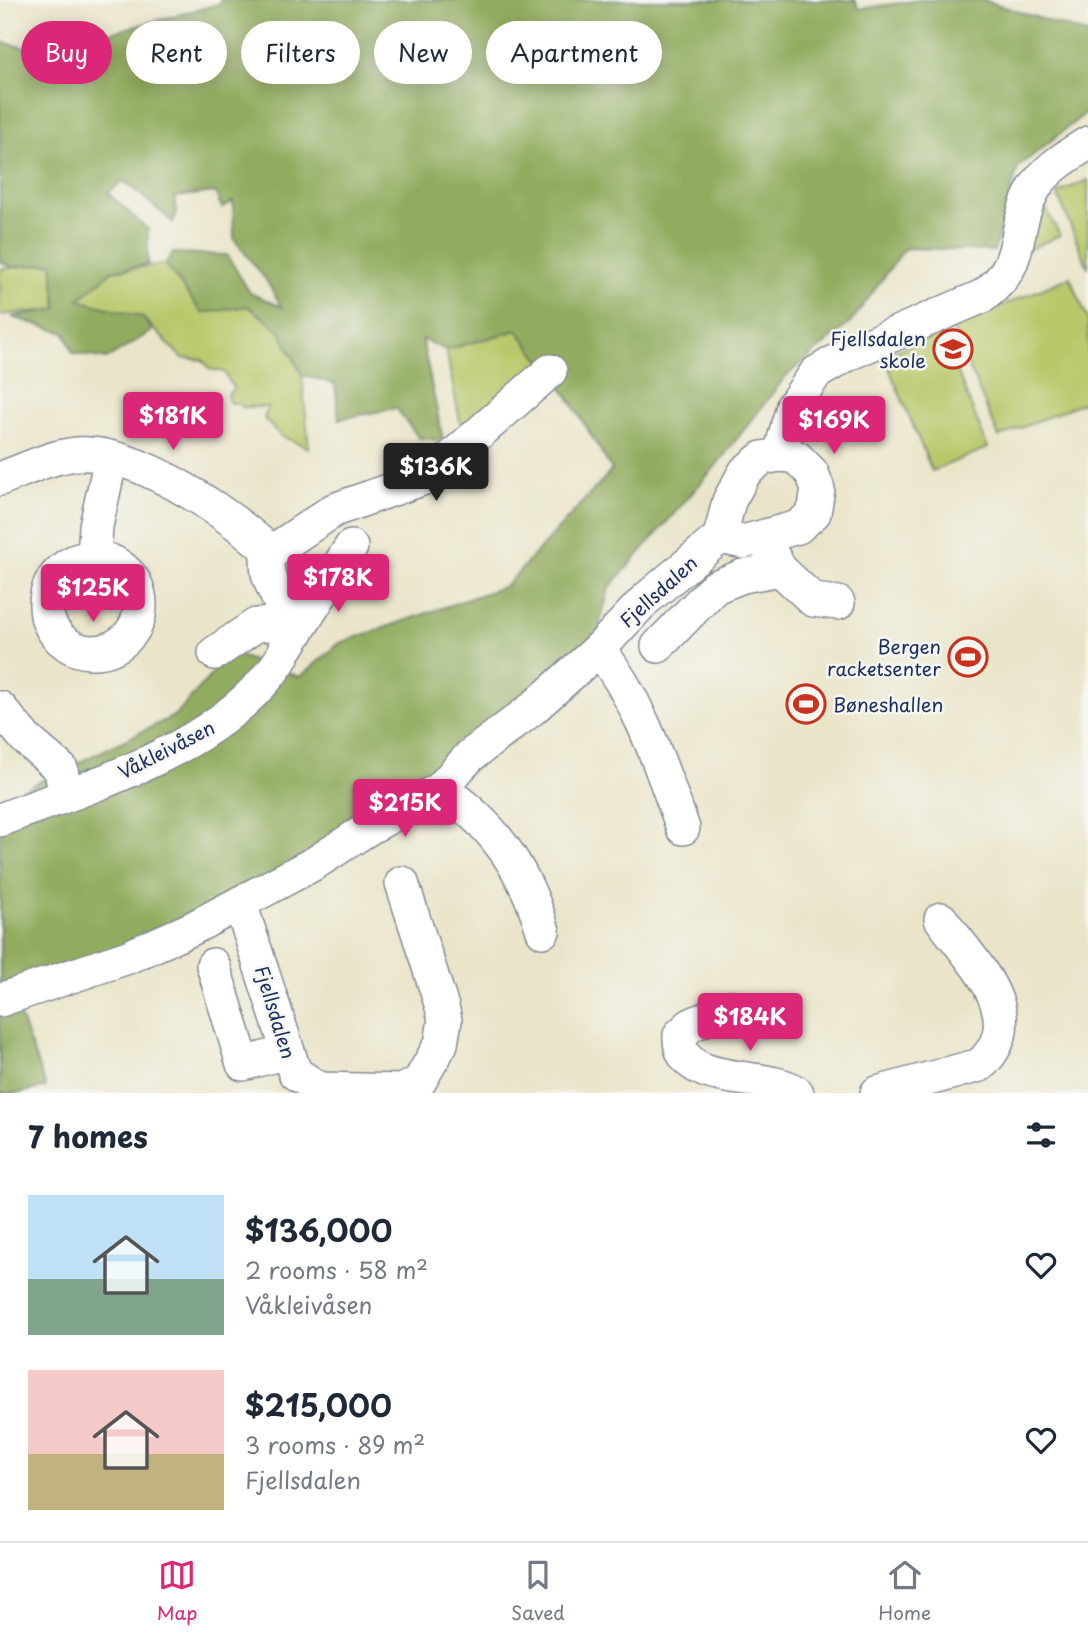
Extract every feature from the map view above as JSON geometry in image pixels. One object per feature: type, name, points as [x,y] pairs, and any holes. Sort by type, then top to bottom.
[{"type":"street","points":[[780,455],[793,406],[816,373],[850,353],[983,296],[1001,283],[1011,267],[1033,190],[1051,168],[1088,143]]},
{"type":"street","points":[[269,554],[334,510],[430,476],[550,371]]},
{"type":"street","points":[[0,479],[76,454],[111,458],[190,491],[256,539],[269,554],[267,573],[285,610],[286,639],[256,625],[215,653]]},
{"type":"street","points":[[780,455],[796,457],[812,472],[818,489],[814,513],[798,527],[766,538],[743,542],[720,537],[729,501],[745,472],[762,458],[780,455]]},
{"type":"street","points":[[94,557],[96,526],[111,458]]},
{"type":"street","name":"Fjellsdalen","points":[[0,1000],[128,957],[240,903],[440,789],[470,756],[532,709],[599,649],[645,600],[720,537]]},
{"type":"street","points":[[766,538],[771,555],[780,569],[813,600],[838,603]]},
{"type":"street","name":"Våkleivåsen","points":[[0,820],[130,769],[225,718],[254,692],[286,639],[351,547]]},
{"type":"street","name":"Fjellsdalen","points":[[658,646],[715,587],[743,576],[780,569]]},
{"type":"street","points":[[599,649],[615,668],[639,711],[683,828]]},
{"type":"street","points":[[0,708],[13,744],[61,769],[65,795]]},
{"type":"street","points":[[440,789],[472,814],[504,845],[536,905],[543,931]]},
{"type":"street","name":"Fjellsdalen","points":[[240,903],[295,1073],[308,1084],[320,1089],[400,1091],[418,1084],[441,1044],[445,1020],[402,883]]},
{"type":"street","points":[[877,1093],[980,1065],[990,1056],[1000,1037],[1003,1018],[997,1001],[941,919]]},
{"type":"street","points":[[214,965],[243,1064],[287,1052]]},
{"type":"street","points":[[732,1007],[691,1025],[680,1035],[680,1046],[685,1058],[702,1070],[751,1080],[780,1082],[797,1093]]},
{"type":"green space","points":[[221,0],[855,0],[859,9],[921,0],[983,0],[1088,34],[1088,111],[1018,167],[994,251],[905,248],[851,322],[786,376],[714,468],[609,588],[583,691],[347,858],[14,1000],[46,1087],[20,1093],[0,1093],[0,801],[176,715],[230,653],[300,677],[340,643],[506,586],[612,470],[567,395],[517,330],[446,350],[422,339],[443,440],[419,438],[396,408],[339,419],[335,384],[302,375],[280,331],[248,306],[202,313],[165,264],[173,253],[227,255],[250,293],[282,307],[266,280],[234,239],[233,201],[222,208],[215,192],[174,197],[177,212],[173,222],[124,181],[108,193],[148,230],[148,264],[112,271],[78,300],[143,317],[152,331],[107,359],[73,353],[65,333],[12,317],[57,309],[52,263],[12,267],[0,262],[0,42],[21,46],[21,84],[112,84],[112,32],[126,29],[126,84],[227,84],[227,21],[155,21],[219,4]]},
{"type":"green space","points":[[1088,180],[1088,268],[1057,193]]},
{"type":"green space","points":[[1041,200],[1060,235],[1021,253]]},
{"type":"green space","points":[[52,263],[57,309],[0,315],[0,269]]},
{"type":"green space","points":[[165,264],[202,313],[248,306],[280,331],[302,375],[309,448],[281,436],[264,419],[268,407],[242,407],[238,403],[230,403],[227,395],[234,389],[224,372],[209,369],[203,360],[182,358],[145,320],[78,300],[112,271]]},
{"type":"green space","points":[[1070,277],[1088,320],[1088,400],[999,437],[952,327]]},
{"type":"green space","points":[[517,330],[550,371],[465,447],[446,350]]},
{"type":"green space","points":[[941,332],[988,448],[932,471],[884,356]]},
{"type":"place","name":"Fjellsdalen skole","points":[[953,349]]},
{"type":"place","name":"Bergen racketsenter","points":[[968,657]]},
{"type":"place","name":"Bøneshallen","points":[[806,704]]}]
